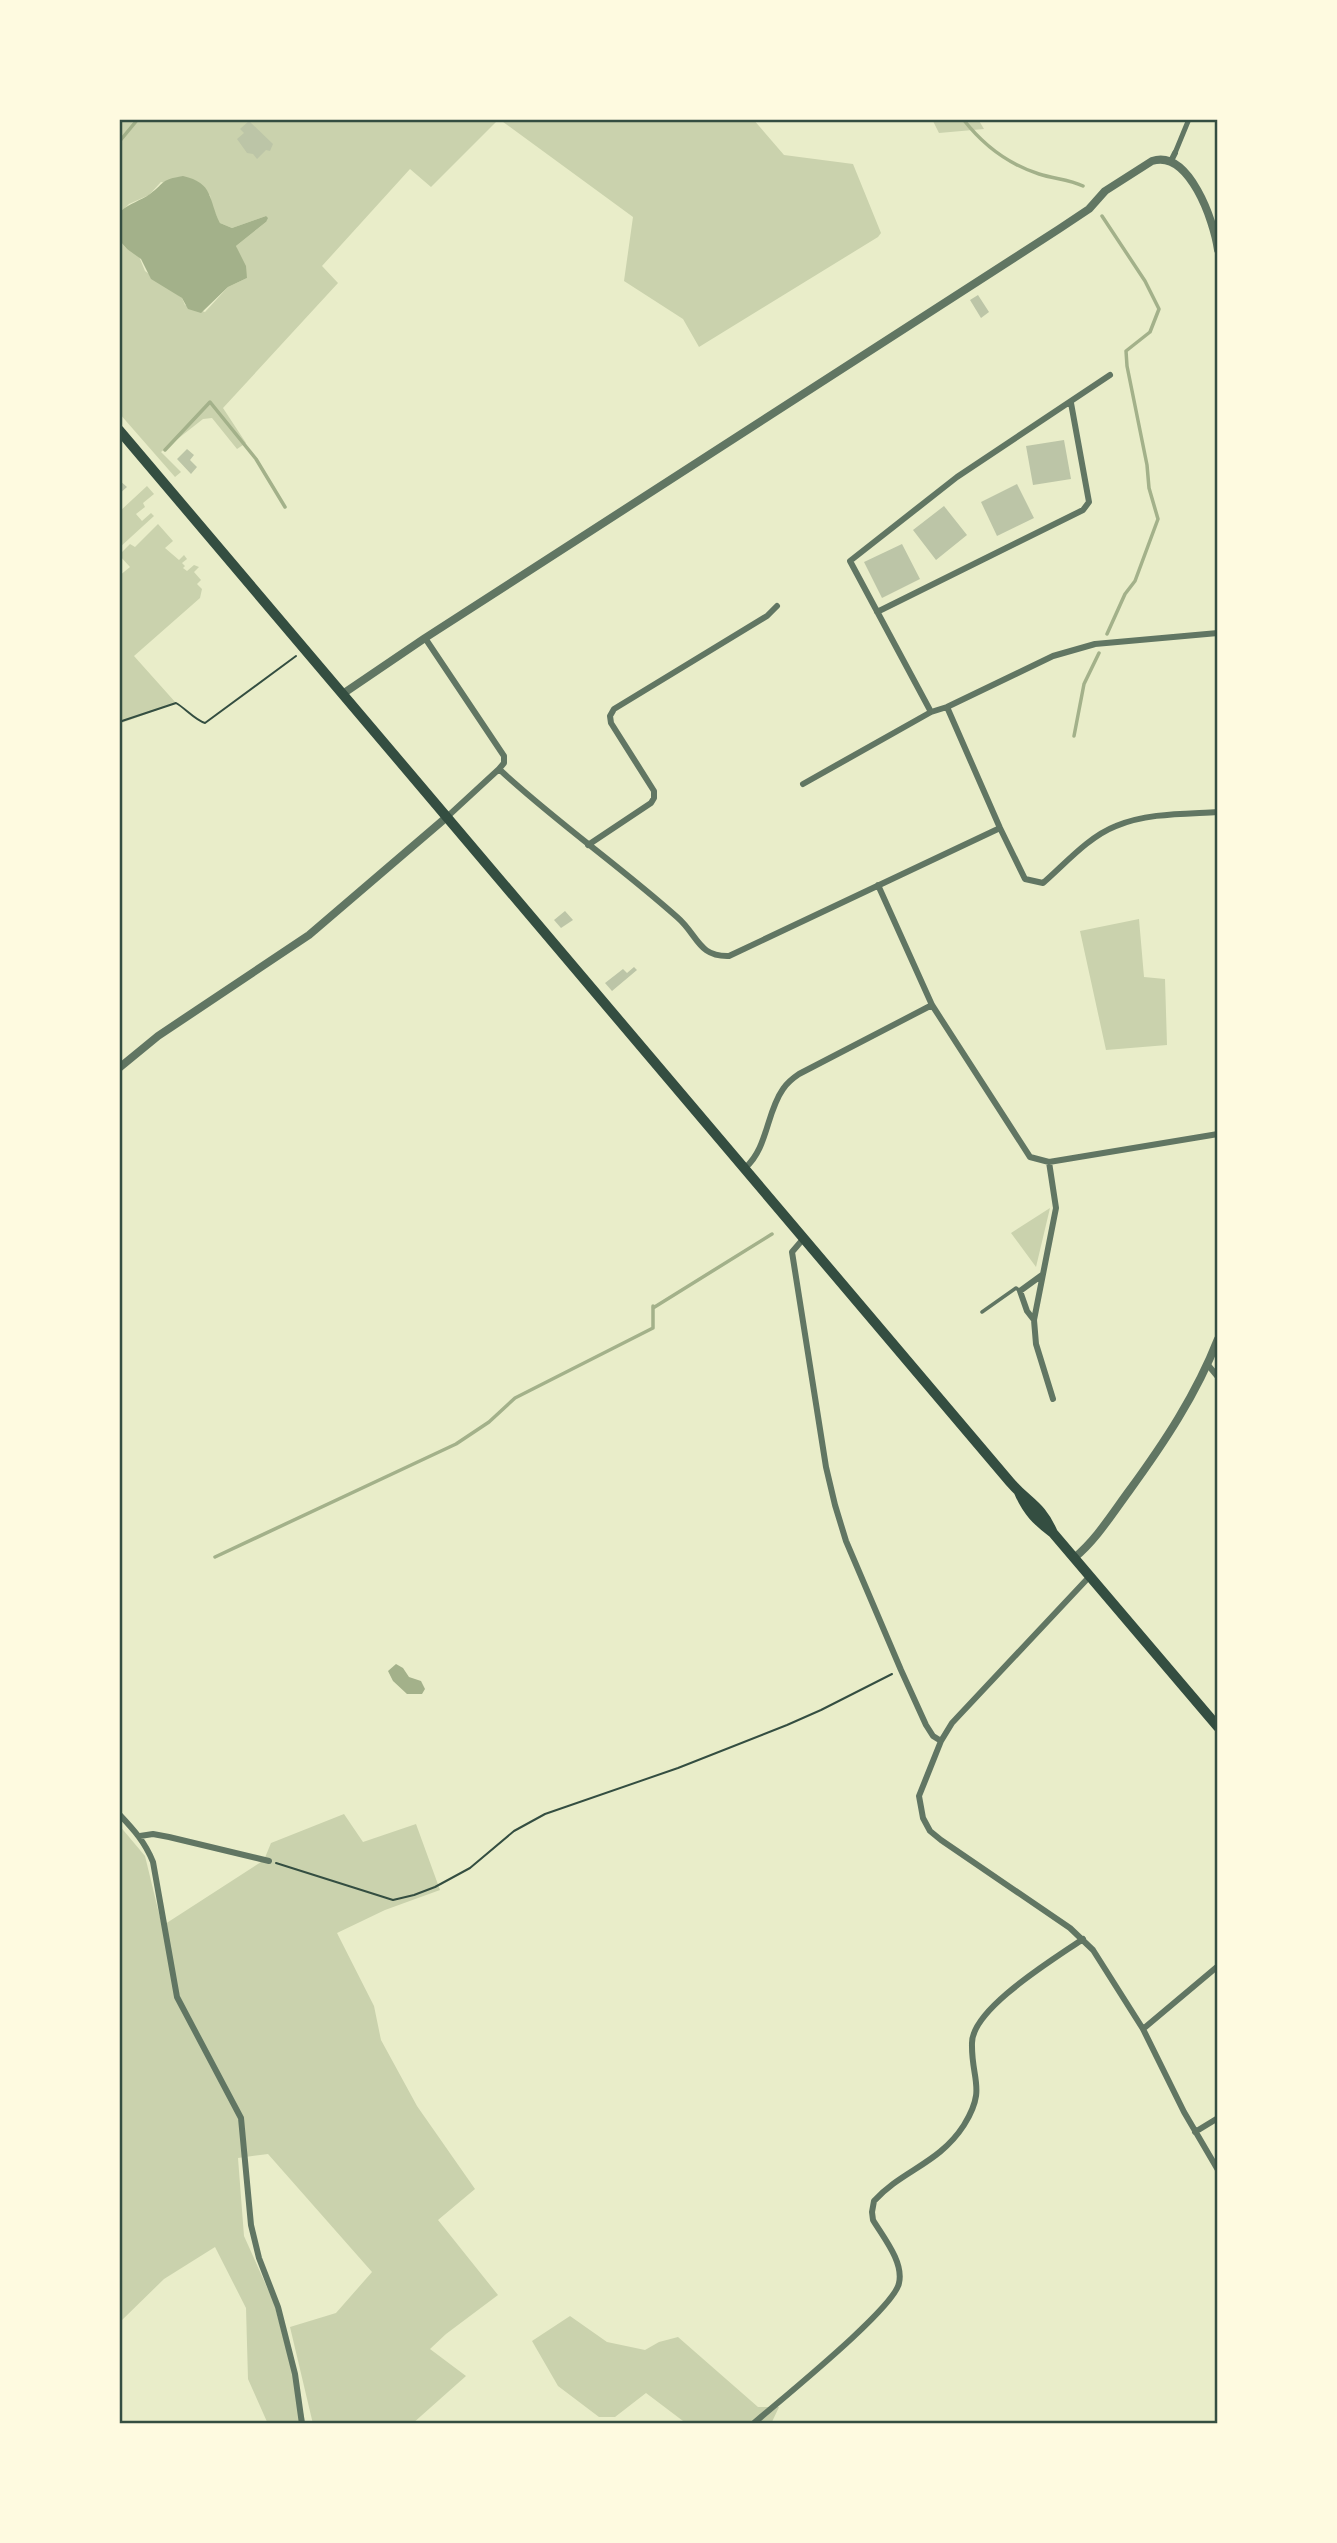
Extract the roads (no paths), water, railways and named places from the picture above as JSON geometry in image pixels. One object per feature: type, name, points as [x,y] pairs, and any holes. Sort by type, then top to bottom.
[{"type":"main road","points":[[119,430],[1019,1492],[1033,1501],[1045,1515],[1054,1533],[1074,1558],[1218,1727]]},
{"type":"street","points":[[1173,157],[1189,119]]},
{"type":"street","points":[[1173,157],[1194,186],[1214,230],[1218,250]]},
{"type":"street","points":[[344,693],[1059,229],[1089,209],[1105,191],[1120,181],[1152,161],[1173,157]]},
{"type":"street","points":[[931,712],[850,561],[957,477],[1071,403],[1110,374]]},
{"type":"street","points":[[877,612],[1083,510],[1089,502],[1071,403]]},
{"type":"street","points":[[588,845],[654,798],[654,791],[611,723],[610,716],[614,709],[767,616],[777,606]]},
{"type":"street","points":[[803,784],[931,712],[1054,656],[1095,644],[1218,633]]},
{"type":"street","points":[[119,1068],[158,1036],[301,941],[448,816],[504,763],[504,756],[425,638]]},
{"type":"street","points":[[947,706],[1025,879],[1043,883],[1096,838],[1115,826],[1156,816],[1218,812]]},
{"type":"street","points":[[499,769],[680,919],[705,951],[716,957],[729,956],[1000,828]]},
{"type":"street","points":[[878,885],[932,1005],[1030,1157],[1049,1162],[1218,1135]]},
{"type":"street","points":[[745,1168],[755,1159],[778,1095],[785,1086],[799,1074],[932,1005]]},
{"type":"street","points":[[1049,1162],[1056,1208],[1034,1320],[1036,1344],[1053,1399]]},
{"type":"street","points":[[804,1238],[792,1252],[826,1467],[846,1541],[926,1725],[933,1736],[941,1741]]},
{"type":"street","points":[[1034,1320],[1027,1311],[1020,1291],[1042,1275]]},
{"type":"street","points":[[1074,1558],[1112,1514],[1161,1447],[1208,1365],[1218,1339]]},
{"type":"street","points":[[1208,1365],[1218,1377]]},
{"type":"street","points":[[1090,1576],[952,1723],[941,1741],[919,1796],[923,1818],[930,1831],[1070,1928],[1093,1950],[1143,2028],[1195,2132],[1218,2170]]},
{"type":"street","points":[[119,1814],[140,1836],[153,1862],[177,1997],[241,2118],[251,2225],[259,2258],[278,2306],[295,2374],[302,2424]]},
{"type":"street","points":[[140,1836],[153,1834],[169,1837],[269,1861]]},
{"type":"street","points":[[753,2424],[872,2321],[894,2295],[899,2283],[897,2263],[873,2220],[874,2201],[939,2155],[971,2113],[978,2088],[972,2041],[979,2023],[1012,1989],[1083,1939]]},
{"type":"street","points":[[1143,2028],[1218,1966]]},
{"type":"street","points":[[1195,2132],[1218,2118]]},
{"type":"lane","points":[[982,1312],[1016,1288],[1020,1291]]},
{"type":"waterway","points":[[119,142],[138,119]]},
{"type":"waterway","points":[[963,119],[988,145],[1017,165],[1083,186]]},
{"type":"waterway","points":[[1102,216],[1145,281],[1159,309],[1150,332],[1126,351],[1149,488],[1158,519],[1135,581],[1125,594],[1107,634]]},
{"type":"waterway","points":[[165,450],[210,402],[256,459],[285,507]]},
{"type":"waterway","points":[[1074,736],[1084,684],[1099,653]]},
{"type":"waterway","points":[[653,1308],[772,1234]]},
{"type":"waterway","points":[[215,1557],[456,1444],[489,1422],[515,1398],[653,1328],[653,1306]]}]
